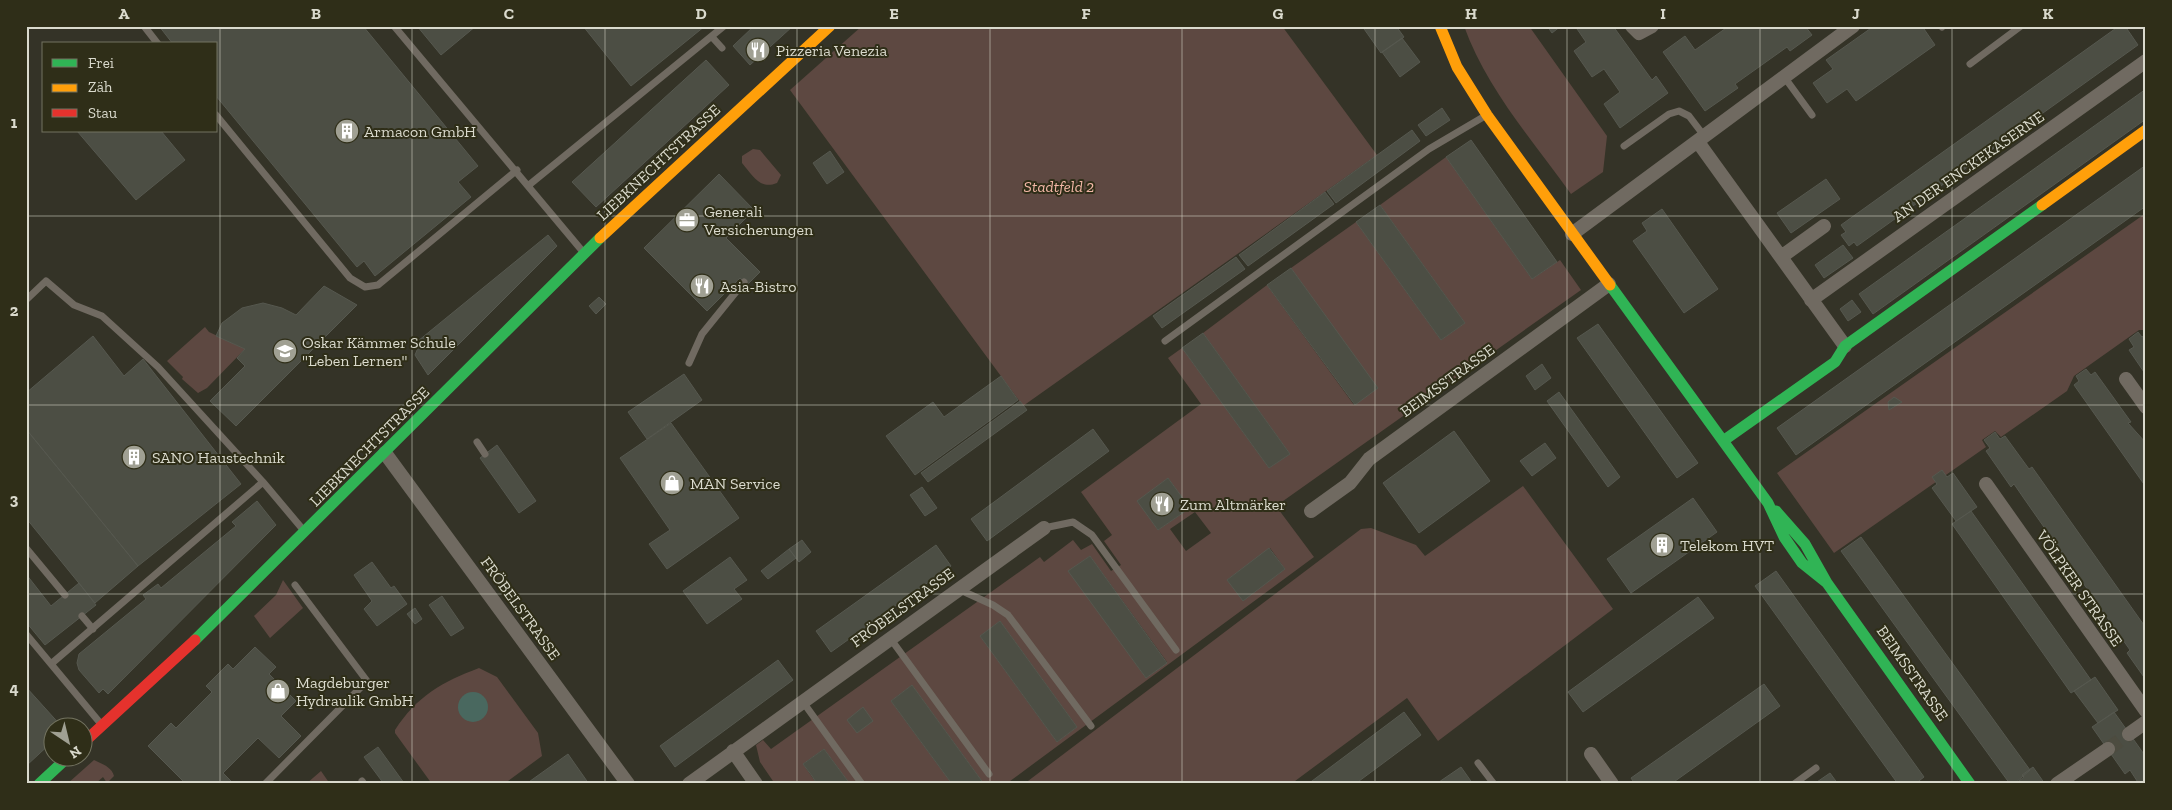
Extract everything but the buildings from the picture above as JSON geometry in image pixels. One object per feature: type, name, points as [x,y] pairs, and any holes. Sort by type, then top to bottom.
[{"type":"street","name":"LIEBKNECHTSTRASSE","points":[[92,735],[191,644],[584,253],[830,26]]},
{"type":"street","name":"BEIMSSTRASSE","points":[[1440,26],[1457,68],[1487,115],[1768,503],[1795,528],[1814,555],[1828,583],[1970,784]]},
{"type":"street","points":[[1632,26],[1639,33],[1652,26]]},
{"type":"street","points":[[1572,234],[1702,140],[1853,26]]},
{"type":"street","name":"AN DER ENCKEKASERNE","points":[[1811,300],[2146,61]]},
{"type":"street","points":[[1723,441],[1834,362],[1845,346],[2146,130]]},
{"type":"street","points":[[1702,140],[1781,257],[1845,346]]},
{"type":"street","points":[[1781,257],[1824,226]]},
{"type":"street","name":"BEIMSSTRASSE","points":[[1311,511],[1350,482],[1369,459],[1609,284]]},
{"type":"street","points":[[2126,379],[2146,407]]},
{"type":"street","name":"FRÖBELSTRASSE","points":[[385,453],[628,784]]},
{"type":"street","name":"VÖLPKER STRASSE","points":[[1986,484],[2146,711]]},
{"type":"street","name":"FRÖBELSTRASSE","points":[[689,784],[1044,528]]},
{"type":"street","points":[[2129,734],[2146,722]]},
{"type":"street","points":[[2057,784],[2108,749]]},
{"type":"street","points":[[733,751],[756,784]]},
{"type":"street","points":[[1591,754],[1612,784]]},
{"type":"street","points":[[39,784],[56,768]]},
{"type":"lane","points":[[144,26],[156,42]]},
{"type":"lane","points":[[394,26],[517,170],[584,253]]},
{"type":"lane","points":[[529,185],[724,26]]},
{"type":"lane","points":[[1970,64],[2021,26]]},
{"type":"lane","points":[[712,37],[722,48]]},
{"type":"lane","points":[[1785,78],[1812,115]]},
{"type":"lane","points":[[1624,146],[1669,114],[1679,111],[1689,116],[1702,140]]},
{"type":"lane","points":[[1165,341],[1429,149],[1487,115]]},
{"type":"lane","points":[[218,117],[350,278],[364,287],[377,285],[517,170]]},
{"type":"lane","points":[[26,300],[46,282],[74,305],[102,316],[158,368],[305,532]]},
{"type":"lane","points":[[689,363],[702,334],[744,282]]},
{"type":"lane","points":[[477,442],[485,454]]},
{"type":"lane","points":[[51,664],[262,482]]},
{"type":"lane","points":[[1044,528],[1073,522],[1092,535],[1176,650]]},
{"type":"lane","points":[[26,548],[65,595]]},
{"type":"lane","points":[[265,784],[367,680],[295,585]]},
{"type":"lane","points":[[958,589],[993,605],[1008,615],[1091,726]]},
{"type":"lane","points":[[82,616],[93,629]]},
{"type":"lane","points":[[26,634],[102,726]]},
{"type":"lane","points":[[890,638],[989,774]]},
{"type":"lane","points":[[803,702],[862,784]]},
{"type":"lane","points":[[1478,763],[1494,784]]},
{"type":"lane","points":[[1794,784],[1816,768]]},
{"type":"green space","name":"Stadtfeld 2","points":[[862,26],[1282,26],[1377,155],[1023,406],[790,90]]},
{"type":"green space","points":[[1464,26],[1529,26],[1607,136],[1603,172],[1571,194],[1526,134],[1498,92],[1473,49]]},
{"type":"green space","points":[[753,149],[760,150],[781,175],[777,183],[766,185],[761,183],[753,177],[742,163],[742,156]]},
{"type":"green space","points":[[1446,157],[1532,279],[1560,260],[1581,290],[1276,506],[1314,557],[1006,784],[984,784],[912,685],[891,701],[952,784],[850,784],[824,749],[803,764],[817,784],[775,784],[760,762],[756,745],[763,740],[771,749],[1040,557],[1044,562],[1073,540],[1081,550],[1092,544],[1111,571],[1121,565],[1104,541],[1112,535],[1081,492],[1201,404],[1168,358],[1182,348],[1269,468],[1290,454],[1203,333],[1267,285],[1354,405],[1377,388],[1291,268],[1356,222],[1441,340],[1465,323],[1380,205]],"holes":[[[1168,478],[1190,508],[1158,530],[1138,501]],[[1195,512],[1211,533],[1186,551],[1170,529]],[[1270,548],[1285,569],[1243,600],[1227,580]],[[1090,556],[1167,662],[1146,678],[1069,571]],[[1000,621],[1077,727],[1057,742],[980,636]]]},
{"type":"green space","points":[[2146,213],[2146,330],[2139,330],[2074,376],[2067,391],[2001,437],[1995,431],[1982,440],[1986,447],[1834,553],[1777,473]]},
{"type":"green space","points":[[205,327],[209,332],[245,349],[207,388],[198,393],[182,379],[183,377],[167,361]]},
{"type":"green space","points":[[1523,486],[1613,609],[1438,741],[1407,698],[1291,784],[1024,784],[1361,529],[1371,528],[1416,545],[1425,556]]},
{"type":"green space","points":[[283,580],[303,608],[270,638],[254,616],[276,595]]},
{"type":"green space","points":[[479,668],[497,677],[538,733],[542,756],[504,784],[432,784],[395,733],[395,730],[412,708],[431,691]]},
{"type":"green space","points":[[94,760],[106,766],[114,776],[107,783],[103,777],[95,784],[67,784],[85,768],[92,768],[92,762]]},
{"type":"green space","points":[[321,771],[330,784],[306,784]]},
{"type":"water","points":[[473,692],[484,696],[488,707],[484,718],[473,722],[462,718],[458,707],[462,696]]},
{"type":"tunnel","points":[[2108,749],[2129,734]]},
{"type":"traffic: fast","points":[[1723,441],[1835,362],[1845,346],[2042,205]]},
{"type":"traffic: fast","points":[[195,640],[600,238]]},
{"type":"traffic: fast","points":[[1610,285],[1768,503],[1784,537],[1802,563],[1827,583]]},
{"type":"traffic: fast","points":[[1776,511],[1805,544],[1827,583],[1970,784]]},
{"type":"traffic: fast","points":[[39,784],[56,768]]},
{"type":"traffic: slow","points":[[600,238],[830,26]]},
{"type":"traffic: slow","points":[[1440,26],[1457,67],[1487,115],[1610,285]]},
{"type":"traffic: slow","points":[[2042,205],[2146,130]]},
{"type":"traffic: jam","points":[[92,735],[195,640]]},
{"type":"place","name":"Pizzeria Venezia","points":[[758,50]]},
{"type":"place","name":"Armacon GmbH","points":[[347,131]]},
{"type":"place","name":"Generali Versicherungen","points":[[687,220]]},
{"type":"place","name":"Asia-Bistro","points":[[702,286]]},
{"type":"place","name":"Oskar Kämmer Schule \"Leben Lernen\"","points":[[285,351]]},
{"type":"place","name":"SANO Haustechnik","points":[[134,457]]},
{"type":"place","name":"MAN Service","points":[[672,483]]},
{"type":"place","name":"Zum Altmärker","points":[[1162,504]]},
{"type":"place","name":"Telekom HVT","points":[[1662,545]]},
{"type":"place","name":"Magdeburger Hydraulik GmbH","points":[[278,691]]}]
